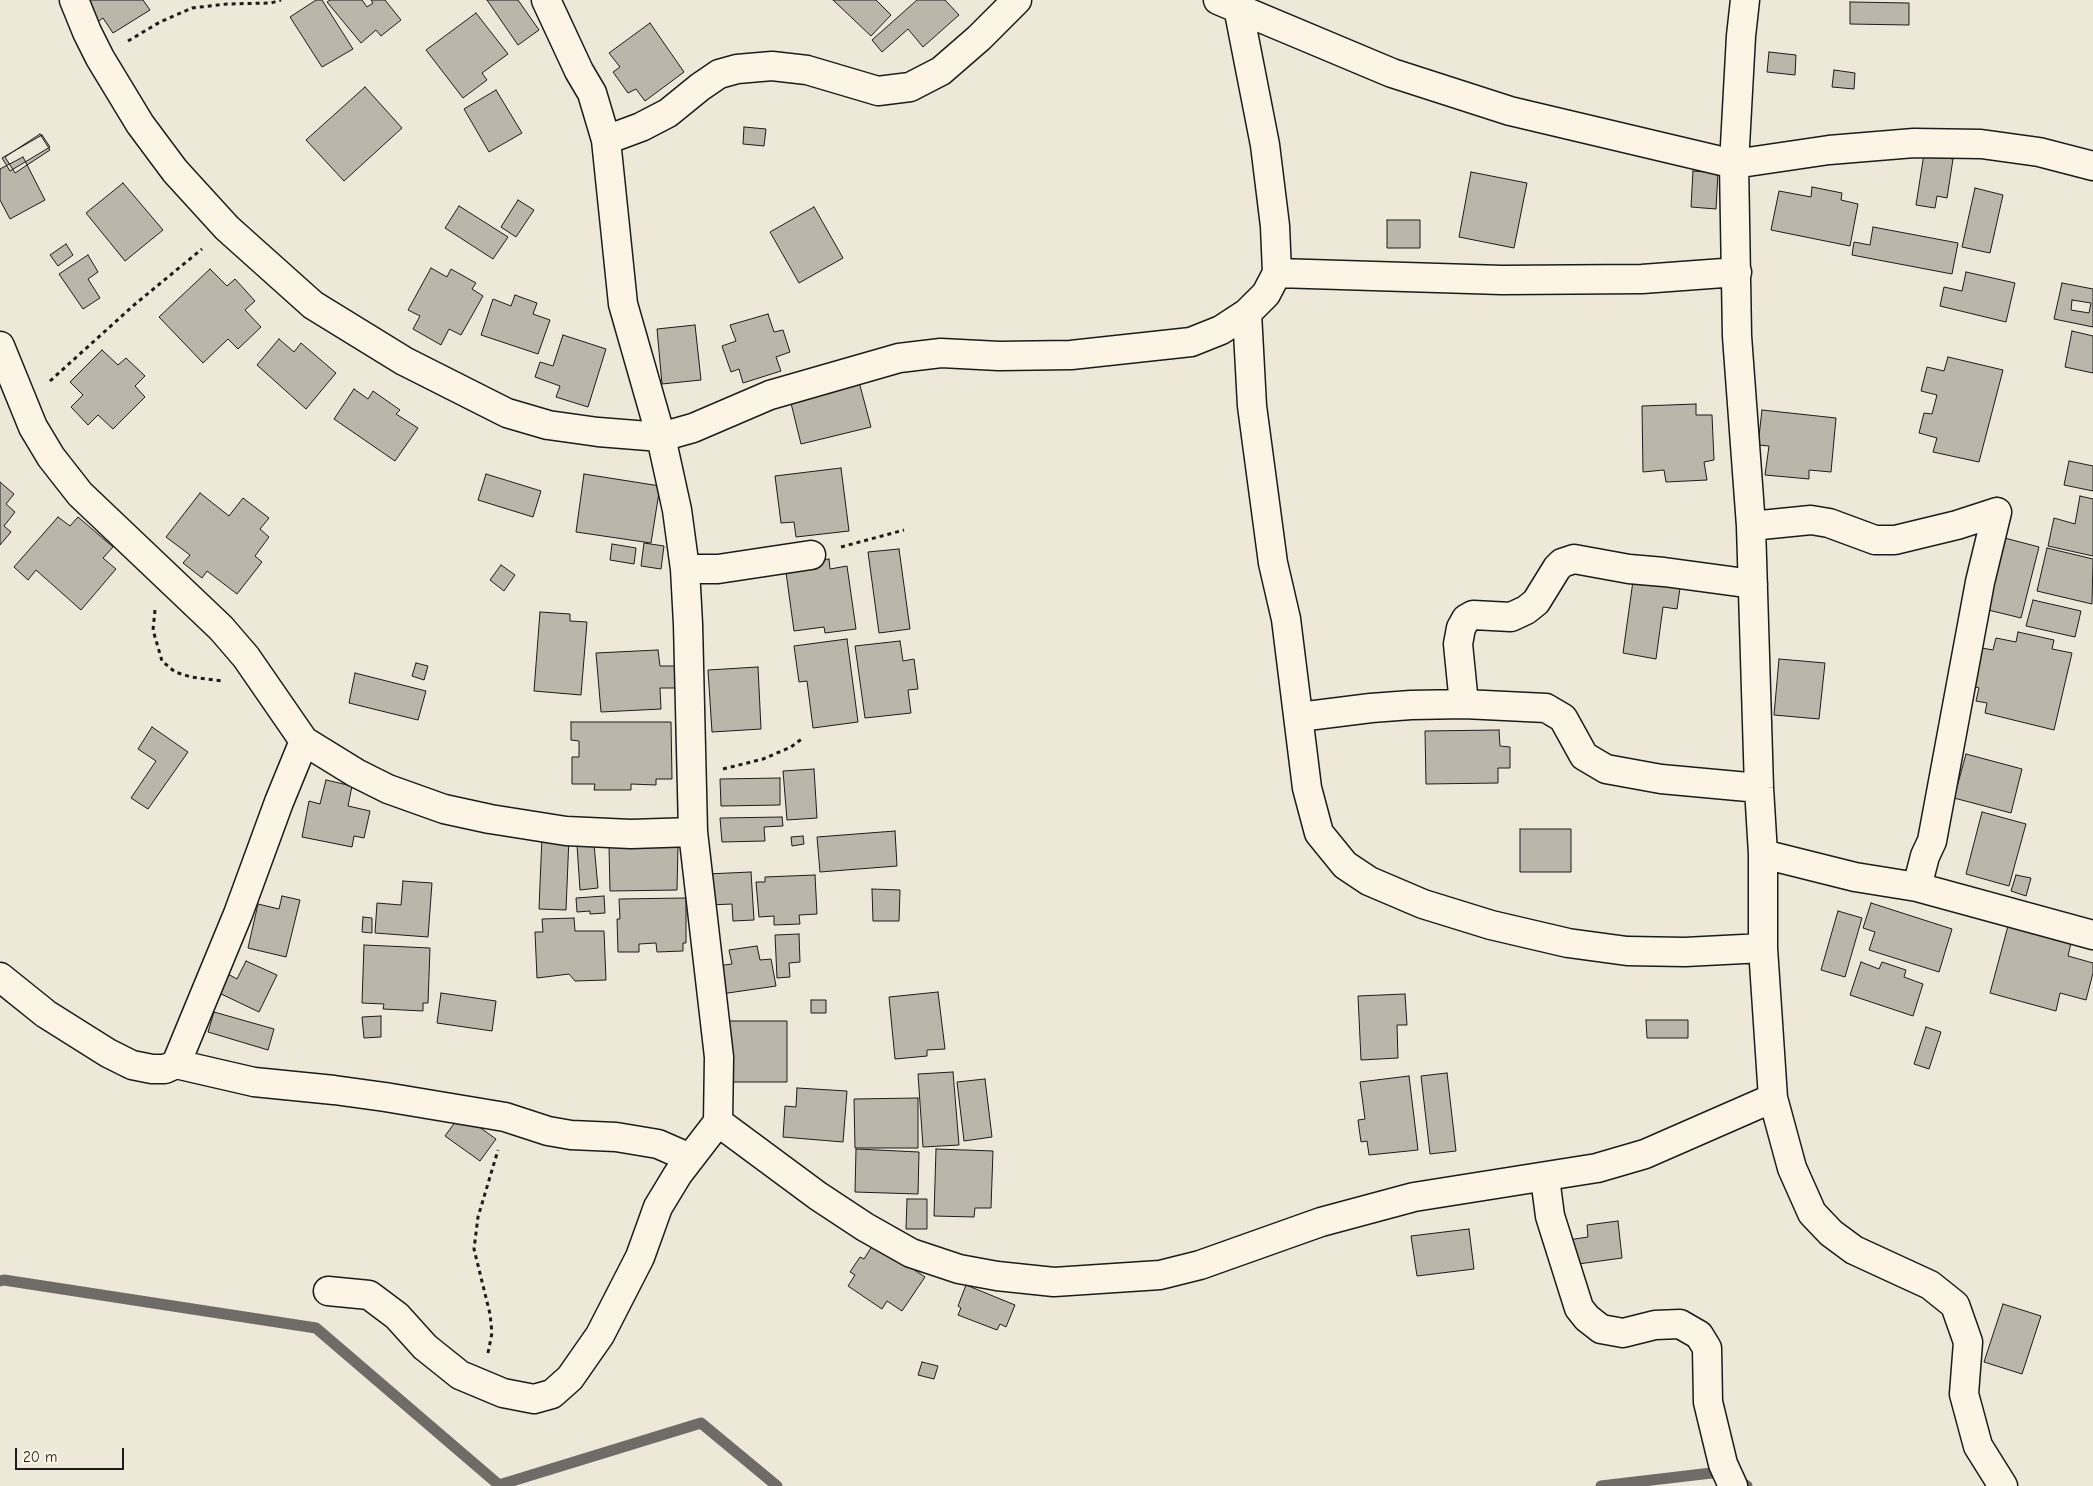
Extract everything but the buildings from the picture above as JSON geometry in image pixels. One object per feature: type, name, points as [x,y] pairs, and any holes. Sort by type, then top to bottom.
[{"type":"street","points":[[74,0],[100,58],[140,124],[175,171],[227,228],[313,305],[404,361],[507,413],[564,427],[661,437],[693,428],[770,395],[899,358],[941,353],[999,356],[1071,355],[1191,342],[1221,330],[1247,313],[1266,294],[1277,273],[1275,226],[1265,145],[1228,4]]},
{"type":"street","points":[[328,1291],[369,1295],[397,1316],[441,1361],[460,1375],[503,1393],[534,1399],[552,1394],[570,1378],[605,1328],[640,1257],[658,1208],[678,1174],[718,1122],[719,1057],[693,832],[688,624],[685,569],[678,510],[661,437],[623,304],[606,140],[592,93],[579,71],[546,0]]},
{"type":"street","points":[[606,140],[641,127],[668,113],[719,74],[736,69],[772,66],[807,70],[878,91],[910,87],[941,71],[979,38],[1017,0]]},
{"type":"street","points":[[1745,0],[1741,36],[1734,164],[1738,346],[1751,526],[1759,788],[1764,854],[1763,948],[1773,1098],[1792,1168],[1812,1213],[1832,1233],[1854,1250],[1930,1285],[1955,1305],[1968,1342],[1964,1394],[1978,1446],[2002,1486]]},
{"type":"street","points":[[1228,4],[1392,73],[1510,111],[1734,164],[1829,150],[1914,143],[1981,144],[2039,152],[2093,166]]},
{"type":"street","points":[[1277,273],[1502,280],[1642,279],[1737,272]]},
{"type":"street","points":[[1247,313],[1252,406],[1273,563],[1286,619],[1307,788],[1319,833],[1345,865],[1369,881],[1423,904],[1474,920],[1568,943],[1627,951],[1686,952],[1763,948]]},
{"type":"street","points":[[0,346],[32,427],[51,457],[80,494],[221,628],[246,657],[304,741],[356,773],[388,788],[444,809],[490,819],[566,831],[631,834],[693,832]]},
{"type":"street","points":[[1751,526],[1811,520],[1829,523],[1875,540],[1895,540],[1957,525],[1997,512],[1980,582],[1932,841],[1925,856],[1917,887]]},
{"type":"street","points":[[685,569],[718,569],[811,555]]},
{"type":"street","points":[[1464,704],[1458,644],[1461,628],[1466,619],[1473,615],[1511,617],[1526,610],[1536,602],[1562,563],[1574,559],[1629,569],[1753,584]]},
{"type":"street","points":[[1299,718],[1371,708],[1464,704],[1546,708],[1562,718],[1584,756],[1606,769],[1661,779],[1759,788]]},
{"type":"street","points":[[176,1064],[238,914],[279,802],[304,741]]},
{"type":"street","points":[[1764,854],[1855,877],[1917,887],[2093,935]]},
{"type":"street","points":[[0,977],[46,1014],[108,1053],[132,1065],[158,1069],[176,1064],[254,1082],[334,1090],[505,1117],[548,1131],[571,1135],[616,1137],[658,1144],[690,1158]]},
{"type":"street","points":[[718,1122],[826,1201],[865,1227],[911,1253],[959,1269],[997,1276],[1054,1282],[1160,1275],[1200,1265],[1322,1222],[1414,1198],[1597,1168],[1645,1154],[1773,1098]]},
{"type":"street","points":[[1545,1178],[1550,1216],[1579,1308],[1587,1318],[1601,1329],[1623,1333],[1654,1324],[1680,1324],[1699,1335],[1707,1348],[1708,1402],[1728,1475]]},
{"type":"path","points":[[100,58],[160,22],[192,8],[227,4],[271,3],[281,0]]},
{"type":"path","points":[[23,404],[134,305],[227,228]]},
{"type":"path","points":[[811,555],[904,530]]},
{"type":"path","points":[[166,576],[155,612],[153,630],[162,661],[175,672],[191,677],[266,685]]},
{"type":"path","points":[[693,772],[718,770],[763,759],[791,747],[803,738]]},
{"type":"path","points":[[482,1384],[492,1333],[490,1314],[474,1249],[478,1217],[499,1148],[505,1117]]},
{"type":"waterway","points":[[0,1281],[4,1280],[316,1328],[499,1485],[701,1423],[777,1486]]},
{"type":"waterway","points":[[1601,1486],[1720,1472],[1747,1486]]}]
